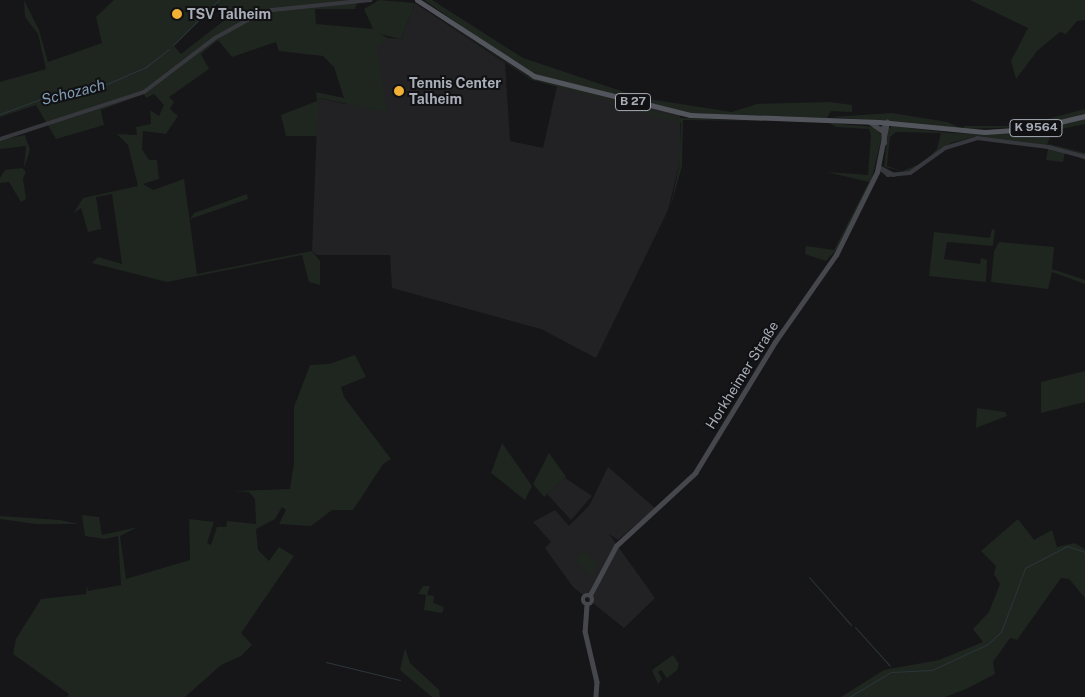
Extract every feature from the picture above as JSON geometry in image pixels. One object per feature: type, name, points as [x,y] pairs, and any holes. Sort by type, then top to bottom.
[{"type":"main road","name":"B 27","points":[[417,0],[518,68],[548,81],[690,115],[887,122],[958,130]]},
{"type":"main road","name":"K 9564","points":[[958,130],[985,132],[1030,129],[1085,116]]},
{"type":"main road","points":[[868,122],[883,132]]},
{"type":"main road","name":"Horkheimer Straße","points":[[884,144],[883,132],[887,122]]},
{"type":"main road","name":"Horkheimer Straße","points":[[596,697],[596,676],[585,631],[587,604],[592,602],[590,595],[600,569],[618,544],[671,499],[695,473],[764,360],[836,255],[879,167],[887,122]]},
{"type":"street","points":[[0,139],[144,92],[215,38],[266,11],[370,0]]},
{"type":"street","points":[[874,180],[885,174],[894,175],[913,172],[945,148],[977,138],[1048,147],[1085,157]]},
{"type":"street","points":[[879,167],[885,174]]},
{"type":"street","points":[[879,167],[894,175]]},
{"type":"shaded area","points":[[24,0],[39,30],[48,62],[102,43],[96,17],[114,0],[358,0],[355,9],[315,9],[316,24],[373,29],[364,9],[379,0],[415,3],[401,39],[379,34],[388,38],[377,47],[387,112],[319,98],[317,136],[286,136],[281,115],[317,101],[316,92],[344,98],[334,67],[323,56],[279,51],[276,42],[232,57],[218,40],[201,54],[209,69],[169,97],[174,102],[170,109],[178,116],[166,134],[143,131],[142,149],[149,160],[157,160],[159,179],[143,184],[153,190],[184,179],[197,274],[312,251],[320,261],[320,285],[309,282],[302,255],[167,282],[92,263],[98,257],[122,264],[112,194],[96,197],[101,229],[88,232],[81,208],[73,214],[83,198],[138,186],[128,145],[117,134],[137,135],[136,127],[151,124],[150,110],[159,116],[164,105],[154,94],[146,98],[144,94],[101,110],[104,125],[56,139],[36,105],[0,117],[0,82],[46,69],[38,34],[25,17]],"holes":[[[217,3],[226,19],[181,54],[174,46]]]},
{"type":"shaded area","points":[[424,0],[432,0],[523,58],[642,98],[732,112],[757,104],[829,102],[852,105],[852,112],[831,111],[827,118],[689,113],[544,78],[529,73]]},
{"type":"shaded area","points":[[970,0],[1085,0],[1085,20],[1077,21],[1066,34],[1060,32],[1038,50],[1016,79],[1011,61],[1028,28]]},
{"type":"shaded area","points":[[415,3],[505,63],[510,141],[543,148],[557,86],[680,115],[680,161],[668,210],[596,358],[541,329],[392,288],[390,255],[317,255],[312,251],[318,98],[345,104],[377,46],[388,38],[401,39]]},
{"type":"shaded area","points":[[420,6],[528,76],[630,104],[629,106],[532,80]]},
{"type":"shaded area","points":[[631,105],[681,118],[757,121],[683,120],[682,166],[670,209],[679,167],[681,123],[629,109]]},
{"type":"shaded area","points":[[1085,109],[1085,115],[1029,127],[963,129],[964,126],[1021,126]]},
{"type":"shaded area","points":[[892,113],[947,122],[961,128],[831,117]]},
{"type":"shaded area","points":[[1085,118],[1085,124],[1052,131],[1047,145],[977,136],[951,143],[925,161],[937,149],[941,133],[896,132],[890,137],[887,166],[901,171],[884,167],[888,129],[892,126],[949,133],[999,134]]},
{"type":"shaded area","points":[[829,123],[875,127],[882,136],[871,182],[837,249],[826,261],[805,254],[806,246],[834,250],[869,182],[827,172],[868,175],[871,135],[869,129],[836,127]]},
{"type":"shaded area","points":[[25,135],[30,150],[24,168],[26,146],[0,149],[0,140]]},
{"type":"shaded area","points":[[1049,144],[1085,153],[1085,160],[1065,152],[1063,162],[1046,160]]},
{"type":"shaded area","points":[[923,163],[907,172],[902,171]]},
{"type":"shaded area","points":[[22,168],[26,172],[23,178],[26,199],[21,202],[9,182],[0,183],[0,178],[5,170]]},
{"type":"shaded area","points":[[247,194],[248,199],[190,219],[194,213]]},
{"type":"shaded area","points":[[992,229],[995,230],[993,246],[947,242],[944,259],[980,264],[981,258],[987,260],[986,282],[929,276],[934,232],[990,238]]},
{"type":"shaded area","points":[[999,242],[1054,247],[1052,269],[1085,280],[1085,284],[1052,272],[1048,289],[991,282],[994,251]]},
{"type":"shaded area","points":[[355,355],[366,377],[341,387],[344,397],[391,459],[383,464],[353,510],[332,510],[311,526],[279,524],[286,510],[282,507],[275,519],[256,529],[258,550],[269,561],[279,547],[294,556],[241,633],[252,645],[241,656],[221,665],[185,697],[67,697],[69,694],[13,654],[16,639],[41,599],[86,594],[87,585],[88,591],[121,585],[118,536],[105,539],[85,536],[82,515],[99,517],[102,535],[138,527],[120,536],[126,579],[190,560],[189,519],[214,522],[207,543],[211,545],[217,527],[226,527],[227,521],[256,524],[255,499],[249,492],[234,491],[290,489],[294,463],[294,407],[310,365],[329,364]]},
{"type":"shaded area","points":[[1085,371],[1085,402],[1041,413],[1041,382]]},
{"type":"shaded area","points":[[977,408],[1005,412],[1007,416],[976,428]]},
{"type":"shaded area","points":[[502,443],[532,486],[525,500],[491,473]]},
{"type":"shaded area","points":[[549,453],[566,477],[544,497],[533,484]]},
{"type":"shaded area","points":[[608,467],[655,508],[618,540],[609,534],[655,598],[624,628],[573,587],[545,548],[551,542],[533,522],[555,510],[569,526],[589,506]]},
{"type":"shaded area","points":[[565,478],[592,496],[571,520],[547,494]]},
{"type":"shaded area","points":[[0,516],[60,520],[79,524],[36,524],[0,519]]},
{"type":"shaded area","points":[[1018,519],[1034,540],[1052,530],[1057,547],[1075,543],[1085,549],[1085,598],[1069,579],[1061,578],[1017,640],[1010,638],[993,662],[995,674],[966,689],[945,697],[841,697],[884,670],[939,660],[983,642],[973,629],[989,612],[1000,584],[994,574],[996,566],[981,551]]},
{"type":"shaded area","points":[[584,551],[597,563],[592,578],[575,559]]},
{"type":"shaded area","points":[[423,586],[430,586],[427,595],[434,596],[433,603],[444,607],[442,613],[424,610],[426,595],[418,594]]},
{"type":"shaded area","points":[[405,648],[410,663],[439,690],[440,697],[432,697],[400,670]]},
{"type":"shaded area","points":[[673,655],[679,664],[677,670],[667,678],[661,670],[658,672],[662,679],[658,684],[652,670]]},
{"type":"waterway","name":"Schozach","points":[[173,45],[219,0]]},
{"type":"waterway","name":"Schozach","points":[[0,114],[60,92],[79,92],[107,84],[146,67],[169,49]]},
{"type":"waterway","points":[[849,697],[891,672],[932,670],[988,644],[1001,632],[1025,568],[1067,546],[1085,552]]},
{"type":"waterway","points":[[809,577],[851,625]]},
{"type":"waterway","points":[[855,627],[890,666]]},
{"type":"waterway","points":[[326,662],[400,680]]},
{"type":"place","name":"TSV Talheim","points":[[177,14]]},
{"type":"place","name":"Tennis Center Talheim","points":[[399,91]]}]
